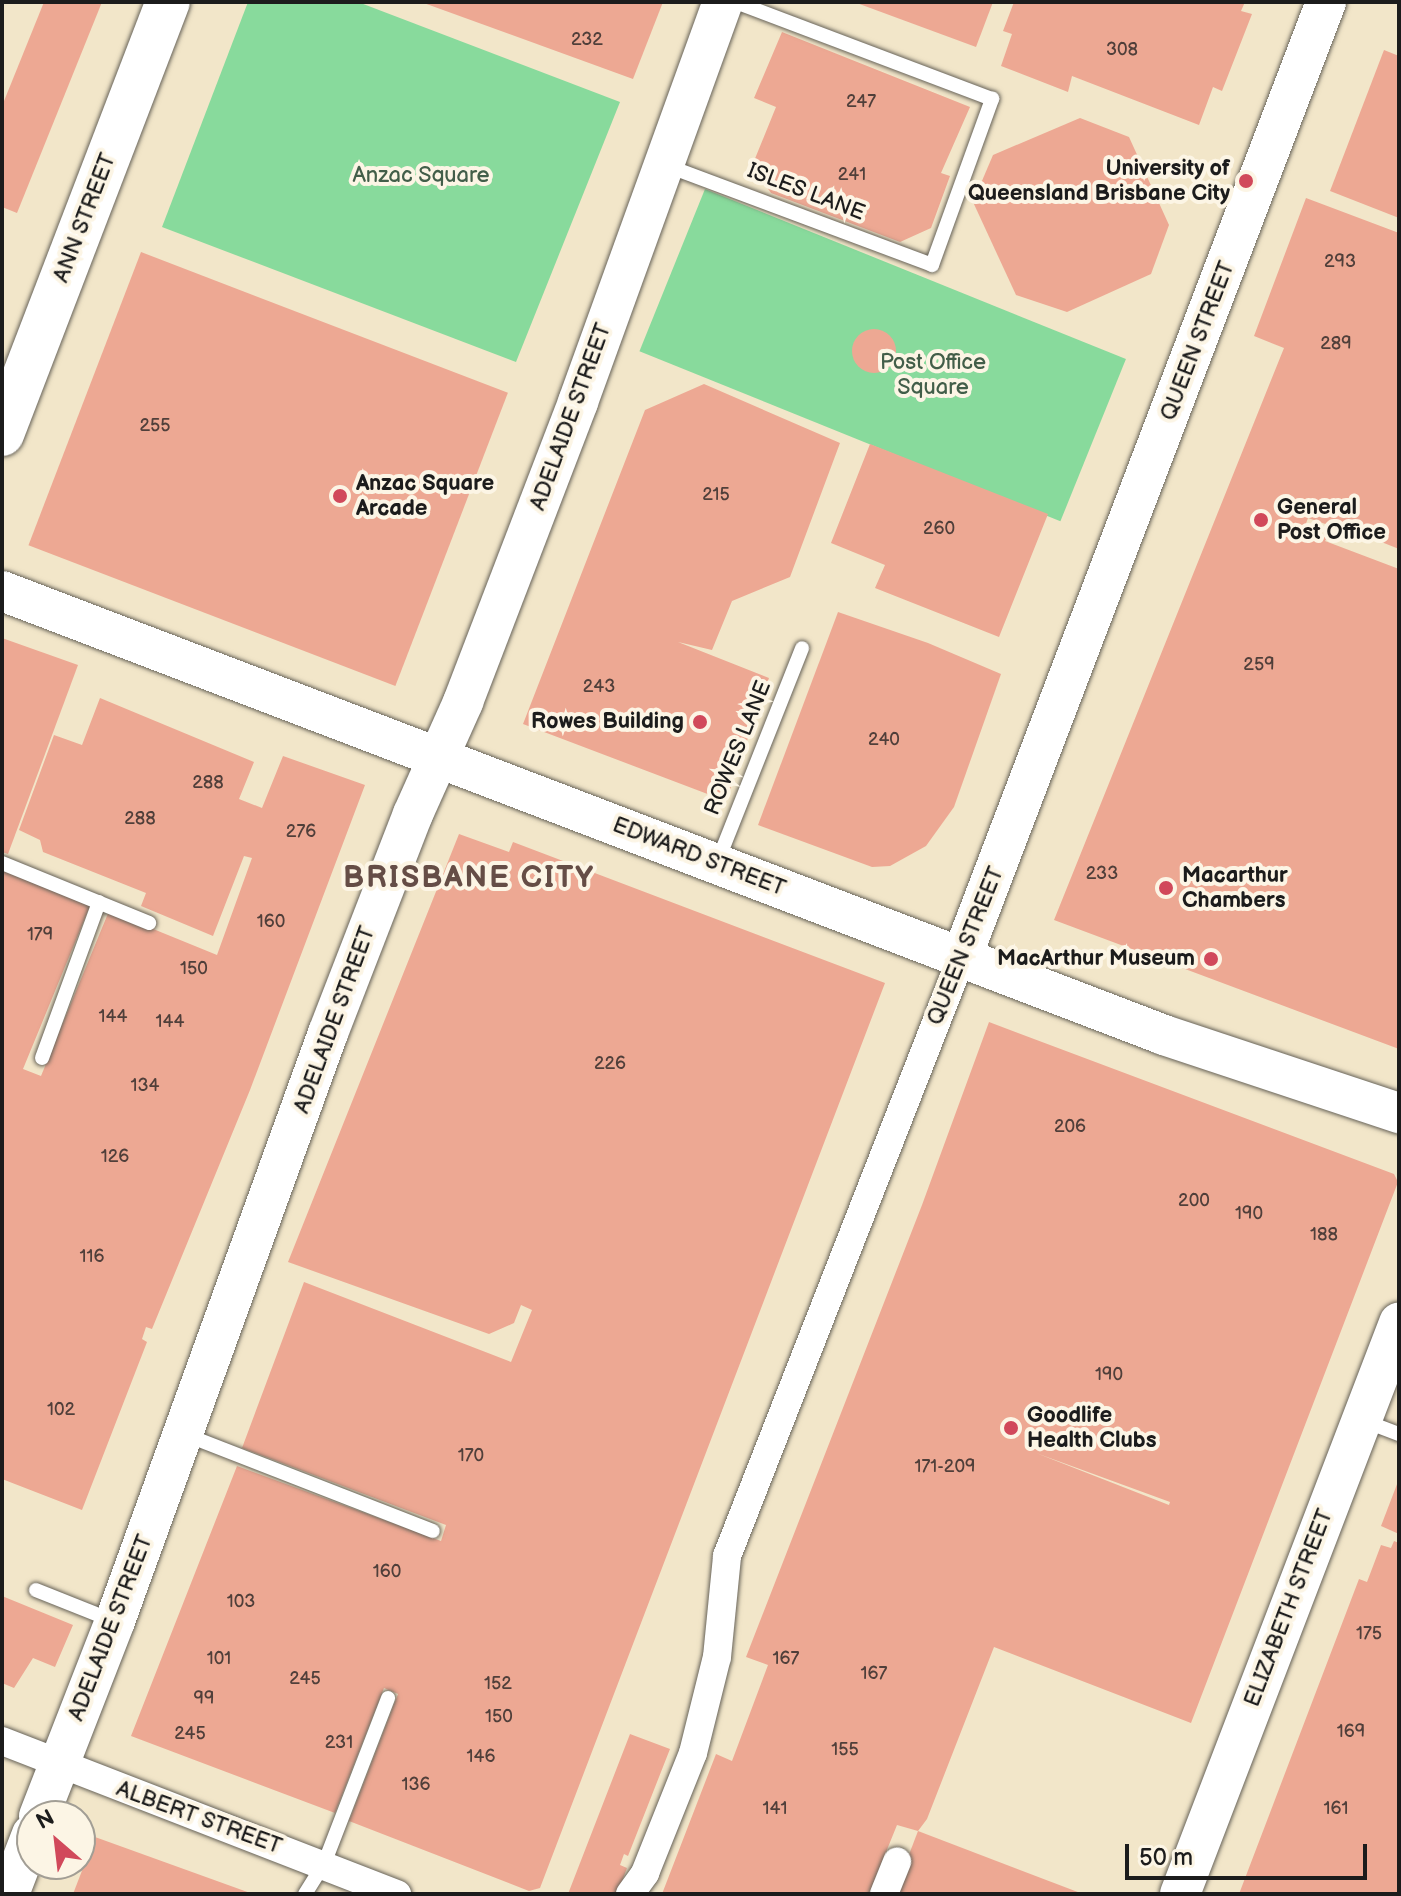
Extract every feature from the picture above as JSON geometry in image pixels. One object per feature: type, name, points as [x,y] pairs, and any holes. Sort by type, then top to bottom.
[{"type":"main road","name":"ANN STREET","points":[[2,434],[168,2]]},
{"type":"street","name":"ADELAIDE STREET","points":[[45,1800],[115,1621],[328,1033],[578,402],[662,163],[723,2]]},
{"type":"street","name":"QUEEN STREET","points":[[630,1894],[645,1873],[693,1753],[717,1657],[727,1556],[961,959],[1326,2]]},
{"type":"street","name":"EDWARD STREET","points":[[2,591],[1164,1035],[1399,1113]]},
{"type":"street","name":"ELIZABETH STREET","points":[[1180,1894],[1399,1323]]},
{"type":"street","name":"ALBERT STREET","points":[[2,1741],[397,1894]]},
{"type":"street","points":[[884,1894],[897,1861]]},
{"type":"lane","name":"ISLES LANE","points":[[662,163],[932,265],[992,99],[735,2]]},
{"type":"lane","name":"ROWES LANE","points":[[716,864],[802,648]]},
{"type":"lane","points":[[2,863],[149,923]]},
{"type":"lane","points":[[42,1058],[99,902]]},
{"type":"lane","points":[[1362,1420],[1399,1434]]},
{"type":"lane","points":[[183,1434],[433,1531]]},
{"type":"lane","points":[[36,1590],[115,1621]]},
{"type":"lane","points":[[305,1894],[324,1864],[388,1698]]},
{"type":"green space","name":"Anzac Square","points":[[248,2],[358,2],[620,102],[516,362],[162,227]]},
{"type":"green space","name":"Post Office Square","points":[[705,189],[1126,359],[1060,521],[639,351]]},
{"type":"building","points":[[44,2],[102,2],[17,213],[2,207],[2,106]]},
{"type":"building","points":[[421,2],[663,2],[633,79]]},
{"type":"building","points":[[854,2],[993,2],[976,47]]},
{"type":"building","points":[[1014,2],[1245,2],[1241,11],[1252,14],[1222,91],[1213,87],[1199,125],[1072,76],[1068,92],[1001,66],[1012,34],[1003,31]]},
{"type":"building","points":[[782,32],[970,107],[941,173],[950,176],[931,228],[900,242],[771,193],[752,166],[776,107],[754,98]]},
{"type":"building","points":[[1384,50],[1399,56],[1399,218],[1330,191]]},
{"type":"building","points":[[1080,118],[1129,137],[1169,225],[1151,274],[1067,312],[1016,295],[973,202],[993,155]]},
{"type":"building","points":[[1306,198],[1399,233],[1399,549],[1336,524],[1334,527],[1308,518],[1304,529],[1327,538],[1325,541],[1399,569],[1399,1049],[1054,920],[1284,348],[1254,336]]},
{"type":"building","name":"Anzac Square Arcade","points":[[141,252],[508,393],[395,686],[28,545]]},
{"type":"building","points":[[874,329],[890,335],[896,351],[890,367],[874,373],[858,367],[852,351],[858,335]]},
{"type":"building","points":[[704,384],[840,443],[790,577],[732,601],[712,650],[678,642],[769,678],[726,801],[523,724],[645,410]]},
{"type":"building","points":[[870,444],[1048,514],[999,637],[875,588],[885,565],[831,543]]},
{"type":"building","points":[[838,612],[928,643],[1001,674],[954,807],[926,846],[890,866],[872,867],[758,825]]},
{"type":"building","points":[[2,638],[78,665],[8,854],[2,852]]},
{"type":"building","points":[[100,698],[254,762],[239,799],[262,808],[283,756],[365,785],[250,1090],[152,1329],[146,1327],[142,1339],[147,1342],[82,1510],[2,1479],[2,870],[90,906],[23,1069],[41,1076],[109,911],[217,955],[252,858],[244,856],[213,936],[141,906],[146,893],[43,852],[40,840],[19,830],[54,735],[82,745]]},
{"type":"building","points":[[459,834],[509,852],[513,842],[885,983],[540,1888],[529,1891],[349,1821],[398,1694],[384,1688],[335,1813],[131,1736],[237,1466],[441,1541],[446,1525],[242,1448],[304,1282],[511,1362],[532,1310],[521,1305],[514,1323],[489,1334],[288,1262]]},
{"type":"building","points":[[989,1022],[1394,1174],[1398,1182],[1191,1723],[994,1647],[927,1819],[918,1831],[897,1825],[869,1894],[662,1894],[716,1754],[732,1761],[768,1665],[746,1657],[922,1205]],"holes":[[[1036,1453],[1170,1502],[1169,1505]]]},
{"type":"building","points":[[1399,1479],[1399,1534],[1381,1526]]},
{"type":"building","points":[[1394,1541],[1399,1543],[1399,1894],[1239,1894],[1359,1579],[1367,1582],[1381,1545],[1391,1548]]},
{"type":"building","points":[[2,1596],[73,1625],[55,1667],[33,1658],[14,1688],[2,1683]]},
{"type":"building","points":[[630,1734],[670,1749],[628,1856],[624,1854],[620,1865],[627,1868],[617,1894],[568,1894]]},
{"type":"building","points":[[918,1831],[1083,1894],[894,1894]]},
{"type":"building","points":[[96,1837],[253,1894],[73,1894],[78,1880],[96,1880]]},
{"type":"place","name":"University of Queensland Brisbane City","points":[[1246,181]]},
{"type":"place","name":"Anzac Square Arcade","points":[[340,496]]},
{"type":"place","name":"General Post Office","points":[[1261,520]]},
{"type":"place","name":"Rowes Building","points":[[700,722]]},
{"type":"place","name":"Macarthur Chambers","points":[[1166,888]]},
{"type":"place","name":"MacArthur Museum","points":[[1211,959]]},
{"type":"place","name":"Goodlife Health Clubs","points":[[1011,1428]]},
{"type":"district","name":"BRISBANE CITY","points":[[469,878]]}]
